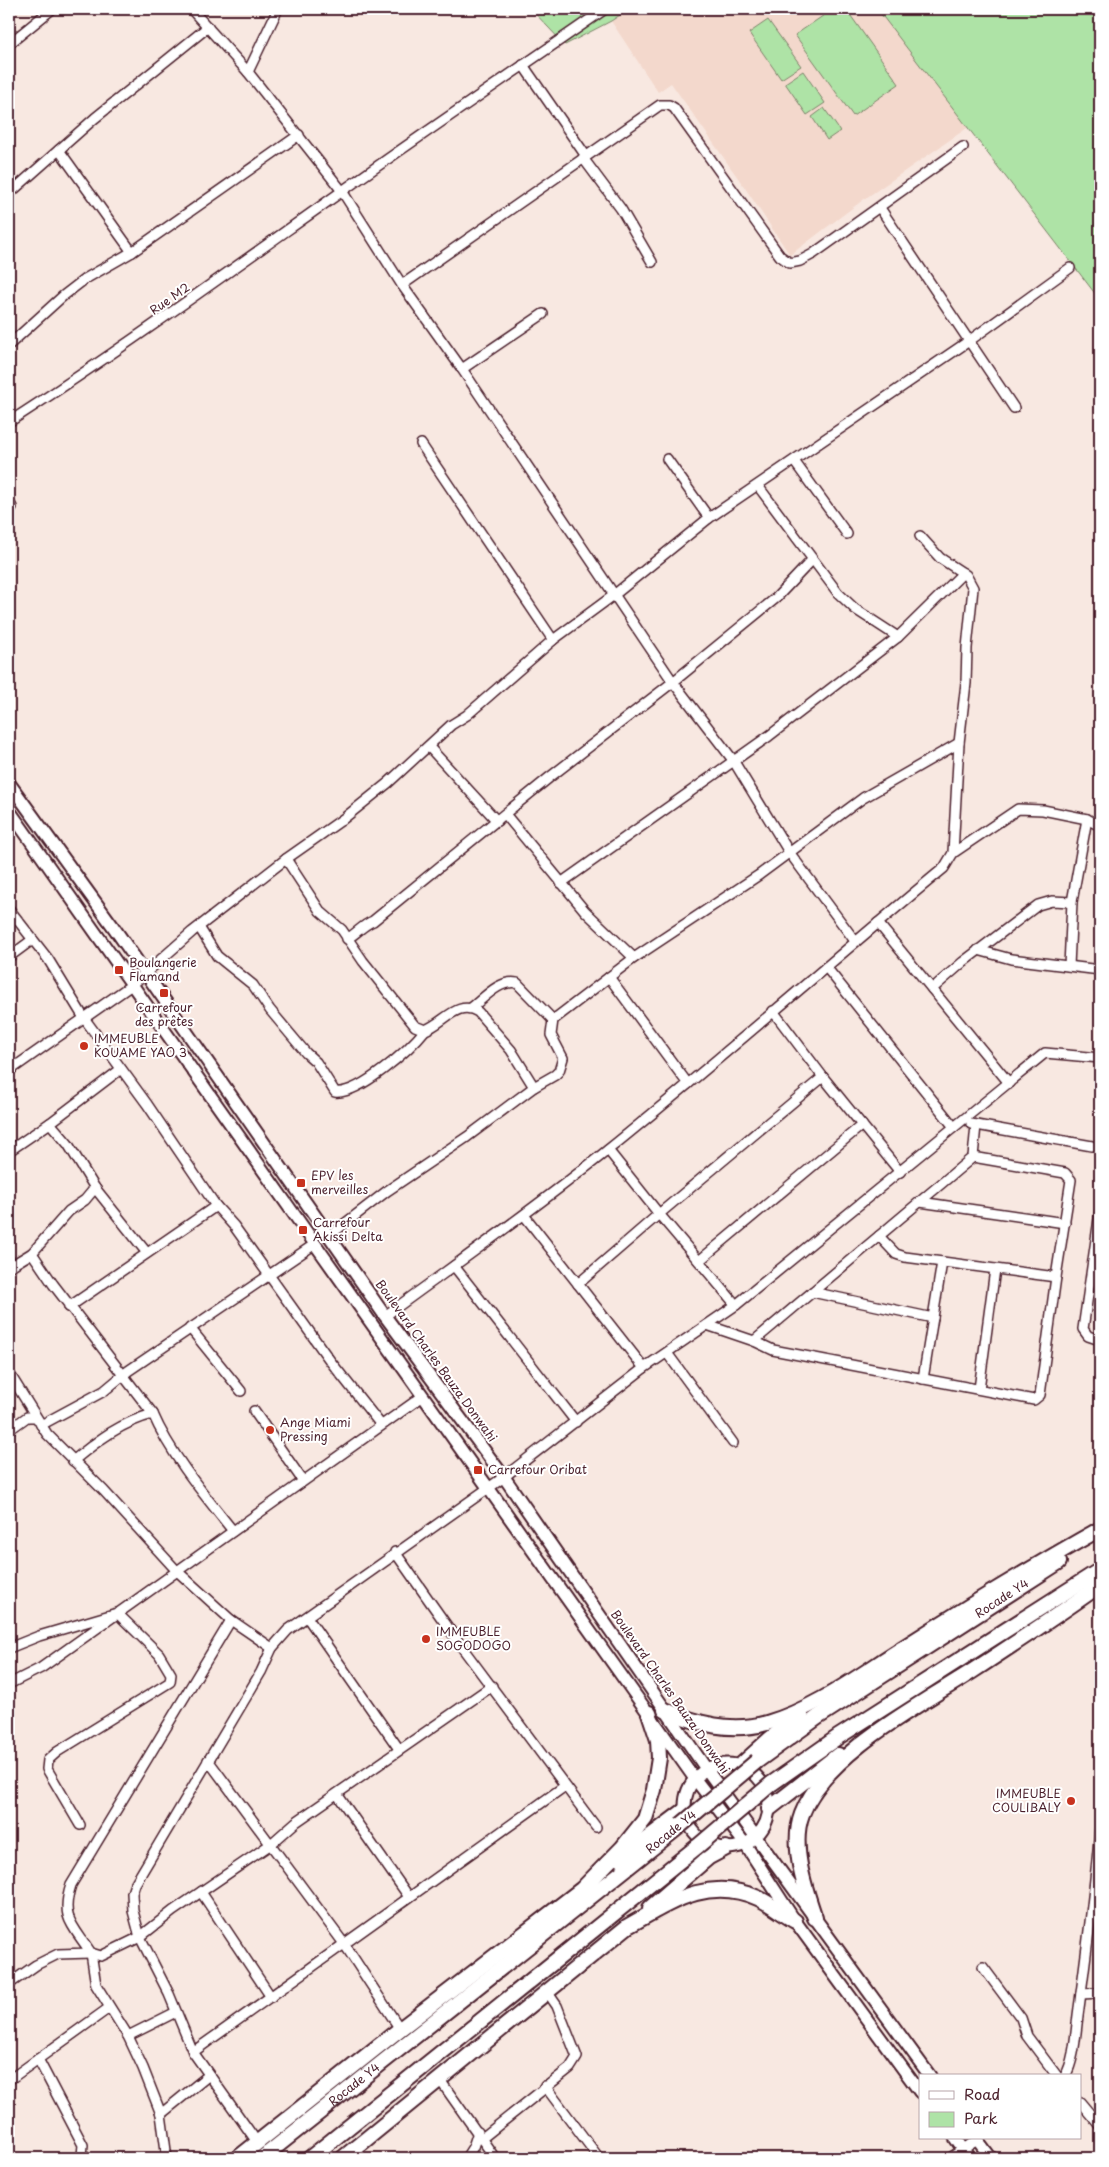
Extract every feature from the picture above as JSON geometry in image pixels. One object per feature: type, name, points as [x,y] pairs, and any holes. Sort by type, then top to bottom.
[{"type":"highway","points":[[740,1766],[771,1738],[826,1697],[1009,1580],[1100,1529]]},
{"type":"highway","name":"Rocade Y4","points":[[262,2158],[680,1825],[757,1761],[818,1717],[1000,1601],[1100,1534]]},
{"type":"highway","points":[[310,2158],[698,1846],[771,1784],[838,1737],[1100,1570]]},
{"type":"highway","points":[[769,1808],[834,1757],[1100,1586]]},
{"type":"highway","points":[[665,1710],[691,1721],[716,1727],[742,1727],[767,1723],[826,1697]]},
{"type":"highway","points":[[582,1889],[622,1848],[645,1820],[654,1790],[659,1758],[658,1740],[649,1713]]},
{"type":"highway","points":[[816,1918],[804,1887],[801,1868],[798,1842],[801,1816],[812,1793],[832,1770],[874,1733]]},
{"type":"highway","points":[[238,2158],[400,2029],[685,1810]]},
{"type":"highway","points":[[343,2158],[548,1993],[709,1857],[726,1848]]},
{"type":"highway","points":[[628,1926],[695,1892],[719,1890],[759,1898],[795,1921]]},
{"type":"main road","name":"Boulevard Charles Bauza Donwahi","points":[[9,783],[330,1235],[385,1316],[504,1477],[707,1770],[757,1836],[929,2074]]},
{"type":"main road","points":[[9,810],[314,1244],[696,1779],[745,1844],[795,1921],[919,2091]]},
{"type":"main road","points":[[728,1764],[740,1766],[752,1772],[762,1782],[768,1795],[768,1819],[757,1836],[745,1844],[726,1848],[714,1846],[703,1841],[688,1822],[685,1810],[689,1788],[707,1770],[728,1764]]},
{"type":"main road","points":[[956,2140],[966,2154]]},
{"type":"main road","points":[[978,2140],[991,2158]]},
{"type":"street","points":[[9,44],[52,9]]},
{"type":"street","points":[[191,9],[248,72],[342,192],[402,285],[462,369],[673,682],[733,760],[789,852],[855,941]]},
{"type":"street","points":[[248,72],[278,9]]},
{"type":"street","name":"Rue M2","points":[[9,422],[95,366],[605,9]]},
{"type":"street","points":[[9,194],[59,150],[208,28]]},
{"type":"street","points":[[523,65],[621,209],[652,262]]},
{"type":"street","points":[[402,285],[660,105],[669,105],[674,108],[780,256],[790,263],[800,261],[813,254],[963,148]]},
{"type":"street","points":[[9,345],[63,296],[85,279],[132,252],[299,135]]},
{"type":"street","points":[[59,150],[132,252]]},
{"type":"street","points":[[880,208],[1014,408]]},
{"type":"street","points":[[9,1071],[133,984],[199,927],[286,859],[344,819],[553,640],[614,595],[709,518],[970,341],[1070,268]]},
{"type":"street","points":[[462,369],[543,314]]},
{"type":"street","points":[[421,444],[553,640]]},
{"type":"street","points":[[666,459],[709,518]]},
{"type":"street","points":[[794,461],[847,534]]},
{"type":"street","points":[[758,486],[838,593],[854,609],[898,637]]},
{"type":"street","points":[[920,536],[940,558],[963,573],[970,580],[972,588],[966,683],[959,743],[954,853]]},
{"type":"street","points":[[348,939],[358,932],[364,924],[373,921],[550,777],[673,682],[776,598],[812,560]]},
{"type":"street","points":[[561,883],[769,736],[898,637],[963,573]]},
{"type":"street","points":[[330,1235],[387,1191],[467,1137],[534,1087],[555,1075],[561,1066],[562,1058],[551,1035],[553,1020],[609,976],[759,875],[863,798],[959,743]]},
{"type":"street","points":[[428,746],[497,821]]},
{"type":"street","points":[[385,1316],[524,1215],[608,1150],[944,868],[954,853],[1018,809],[1043,810],[1086,819],[1100,826]]},
{"type":"street","points":[[505,814],[585,911],[634,958]]},
{"type":"street","points":[[1069,966],[1072,902],[1086,819]]},
{"type":"street","points":[[286,859],[320,911],[342,930],[415,1026],[425,1030]]},
{"type":"street","points":[[932,990],[978,950],[1038,905],[1052,901],[1072,902]]},
{"type":"street","points":[[9,909],[48,959],[84,1018],[216,1206],[268,1274],[331,1362],[381,1425]]},
{"type":"street","points":[[878,922],[1009,1083]]},
{"type":"street","points":[[199,927],[217,956],[253,985],[270,1010],[306,1053],[316,1062],[335,1092],[344,1093],[377,1073],[412,1045],[425,1030],[458,1009],[466,1007],[478,1012],[511,1050],[534,1087]]},
{"type":"street","points":[[9,957],[32,940]]},
{"type":"street","points":[[978,950],[1011,959],[1100,970]]},
{"type":"street","points":[[826,967],[958,1125]]},
{"type":"street","points":[[609,976],[688,1084]]},
{"type":"street","points":[[471,1008],[500,985],[510,981],[517,983],[553,1020]]},
{"type":"street","points":[[773,1011],[823,1077],[900,1172]]},
{"type":"street","points":[[257,2142],[193,2052],[140,1937],[133,1911],[132,1893],[135,1884],[260,1672],[272,1648],[288,1630],[395,1552],[504,1477],[644,1368],[736,1304],[1045,1053],[1100,1058]]},
{"type":"street","points":[[9,1151],[50,1123],[121,1069]]},
{"type":"street","points":[[578,1284],[823,1077]]},
{"type":"street","points":[[50,1123],[68,1144],[94,1188],[147,1253]]},
{"type":"street","points":[[699,1261],[862,1125]]},
{"type":"street","points":[[958,1125],[976,1125],[1092,1146]]},
{"type":"street","points":[[754,1341],[973,1157],[976,1125]]},
{"type":"street","points":[[608,1150],[659,1214],[736,1304]]},
{"type":"street","points":[[707,1325],[754,1341],[773,1350],[1034,1400],[1040,1395],[1072,1180],[1065,1173],[973,1157]]},
{"type":"street","points":[[9,1267],[32,1253],[69,1211],[85,1200],[94,1188]]},
{"type":"street","points":[[920,1202],[1065,1223]]},
{"type":"street","points":[[69,1306],[216,1206]]},
{"type":"street","points":[[1100,1212],[1098,1244],[1083,1329],[1088,1336],[1100,1340]]},
{"type":"street","points":[[524,1215],[644,1368]]},
{"type":"street","points":[[879,1236],[896,1254],[1056,1278]]},
{"type":"street","points":[[41,1425],[104,1391],[123,1374],[314,1244]]},
{"type":"street","points":[[32,1253],[69,1306],[153,1414],[158,1427],[183,1464],[233,1531]]},
{"type":"street","points":[[923,1379],[942,1262]]},
{"type":"street","points":[[454,1266],[576,1422]]},
{"type":"street","points":[[979,1389],[995,1269]]},
{"type":"street","points":[[812,1292],[933,1318]]},
{"type":"street","points":[[190,1328],[241,1391]]},
{"type":"street","points":[[667,1353],[732,1443]]},
{"type":"street","points":[[9,1373],[47,1434],[104,1491],[176,1570],[231,1620],[272,1648]]},
{"type":"street","points":[[9,1684],[40,1668],[423,1396]]},
{"type":"street","points":[[254,1410],[303,1482]]},
{"type":"street","points":[[74,1461],[96,1441],[114,1430],[133,1419],[153,1414]]},
{"type":"street","points":[[9,1430],[27,1417],[35,1417]]},
{"type":"street","points":[[395,1552],[596,1827]]},
{"type":"street","points":[[9,1648],[40,1636],[117,1613]]},
{"type":"street","points":[[80,1825],[47,1769],[48,1760],[170,1682],[171,1674],[160,1654],[117,1613]]},
{"type":"street","points":[[307,1617],[399,1750]]},
{"type":"street","points":[[167,2158],[161,2114],[143,2068],[128,2036],[96,1985],[90,1953],[66,1914],[66,1900],[71,1885],[231,1620]]},
{"type":"street","points":[[9,1984],[36,1965],[58,1954],[90,1953],[101,1956],[140,1937],[271,1844],[296,1822],[492,1686]]},
{"type":"street","points":[[208,1760],[345,1945],[400,2029]]},
{"type":"street","points":[[193,2052],[565,1786]]},
{"type":"street","points":[[337,1794],[409,1897]]},
{"type":"street","points":[[1066,2074],[1069,2070],[1097,1891],[1100,1828]]},
{"type":"street","points":[[201,1892],[271,1997]]},
{"type":"street","points":[[983,1967],[1020,2018],[1027,2036],[1056,2074]]},
{"type":"street","points":[[466,2158],[480,2136],[570,2068],[577,2057],[557,2006],[548,1993]]},
{"type":"street","points":[[1081,1994],[1100,1993]]},
{"type":"street","points":[[9,2080],[110,2008]]},
{"type":"street","points":[[128,2036],[176,2012]]},
{"type":"street","points":[[38,2059],[83,2144],[82,2156],[78,2158]]},
{"type":"street","points":[[161,2114],[208,2075]]},
{"type":"street","points":[[440,2080],[495,2158]]},
{"type":"street","points":[[545,2086],[599,2158]]},
{"type":"street","points":[[1082,2104],[1099,2122]]},
{"type":"street","points":[[950,2158],[966,2154],[976,2140]]},
{"type":"shaded area","points":[[629,9],[1034,9],[996,108],[863,200],[790,255],[671,83],[658,92],[611,21]]},
{"type":"green space","points":[[531,9],[629,9],[611,21],[565,45]]},
{"type":"green space","points":[[833,9],[846,9],[899,84],[853,116],[795,35]]},
{"type":"green space","points":[[877,9],[1100,9],[1100,300]]},
{"type":"green space","points":[[768,20],[801,66],[781,79],[749,33]]},
{"type":"green space","points":[[803,71],[825,103],[807,115],[785,83]]},
{"type":"green space","points":[[824,108],[840,131],[827,140],[812,117]]},
{"type":"place","name":"Boulangerie Flamand","points":[[119,970]]},
{"type":"place","name":"Carrefour des prêtes","points":[[164,993]]},
{"type":"place","name":"IMMEUBLE KOUAME YAO 3","points":[[84,1046]]},
{"type":"place","name":"EPV les merveilles","points":[[301,1183]]},
{"type":"place","name":"Carrefour Akissi Delta","points":[[303,1230]]},
{"type":"place","name":"Ange Miami Pressing","points":[[270,1430]]},
{"type":"place","name":"Carrefour Oribat","points":[[478,1470]]},
{"type":"place","name":"IMMEUBLE SOGODOGO","points":[[426,1639]]},
{"type":"place","name":"IMMEUBLE COULIBALY","points":[[1071,1801]]}]
